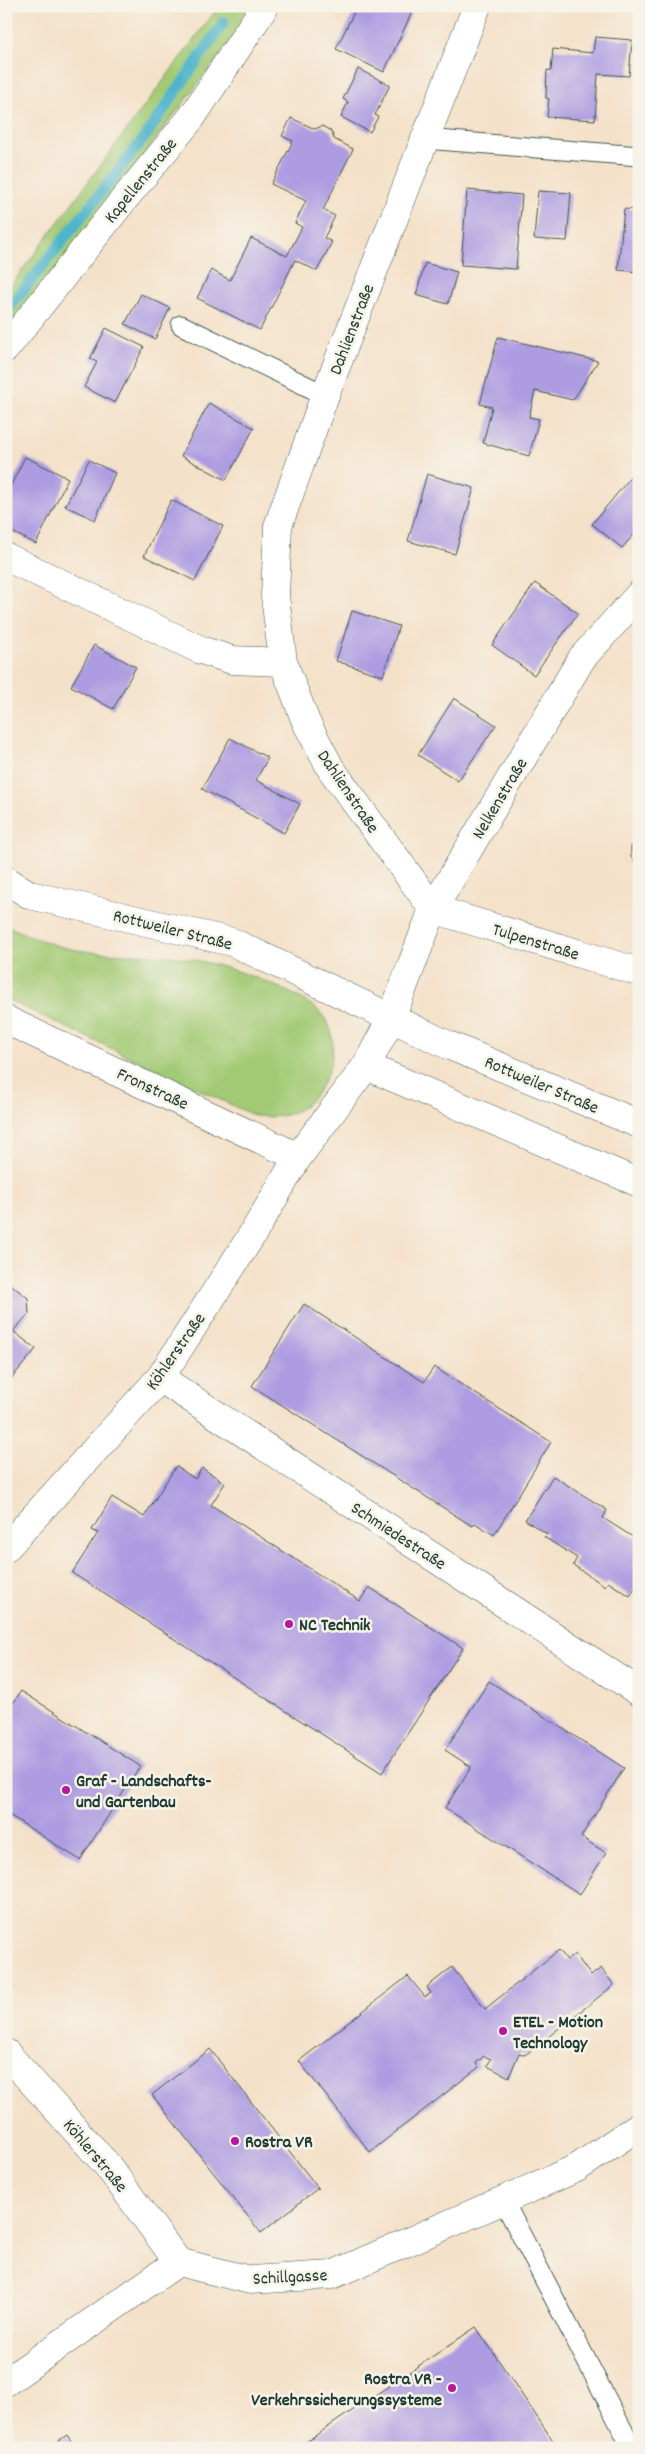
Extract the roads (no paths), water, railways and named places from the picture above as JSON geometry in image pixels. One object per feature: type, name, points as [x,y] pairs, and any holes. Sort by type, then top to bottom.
[{"type":"street","name":"Kapellenstraße","points":[[6,348],[192,117],[265,6]]},
{"type":"street","name":"Dahlienstraße","points":[[433,909],[330,770],[306,722],[283,662],[276,596],[278,526],[325,395],[477,6]]},
{"type":"street","points":[[6,557],[201,650],[232,660],[283,662]]},
{"type":"street","name":"Nelkenstraße","points":[[391,1019],[433,909],[582,658],[639,595]]},
{"type":"street","name":"Rottweiler Straße","points":[[6,880],[30,895],[232,942],[391,1019],[639,1124]]},
{"type":"street","name":"Tulpenstraße","points":[[433,909],[639,972]]},
{"type":"street","points":[[298,1157],[366,1066],[391,1019]]},
{"type":"street","name":"Fronstraße","points":[[6,1020],[298,1157]]},
{"type":"street","points":[[366,1066],[639,1183]]},
{"type":"street","name":"Köhlerstraße","points":[[6,1548],[160,1378],[252,1235],[298,1157]]},
{"type":"street","name":"Schmiedestraße","points":[[160,1378],[639,1692]]},
{"type":"street","name":"Köhlerstraße","points":[[6,2053],[107,2164],[178,2262]]},
{"type":"street","name":"Schillgasse","points":[[178,2262],[250,2280],[332,2275],[577,2168],[639,2126]]},
{"type":"street","points":[[6,2382],[178,2262]]},
{"type":"lane","points":[[425,139],[639,156]]},
{"type":"lane","points":[[181,325],[325,395]]},
{"type":"lane","points":[[503,2200],[632,2448]]},
{"type":"waterway","points":[[6,312],[145,137],[224,22]]},
{"type":"place","name":"NC Technik","points":[[289,1624]]},
{"type":"place","name":"Graf - Landschafts- und Gartenbau","points":[[66,1790]]},
{"type":"place","name":"ETEL - Motion Technology","points":[[503,2031]]},
{"type":"place","name":"Rostra VR","points":[[235,2141]]},
{"type":"place","name":"Rostra VR - Verkehrssicherungssysteme","points":[[452,2388]]}]
